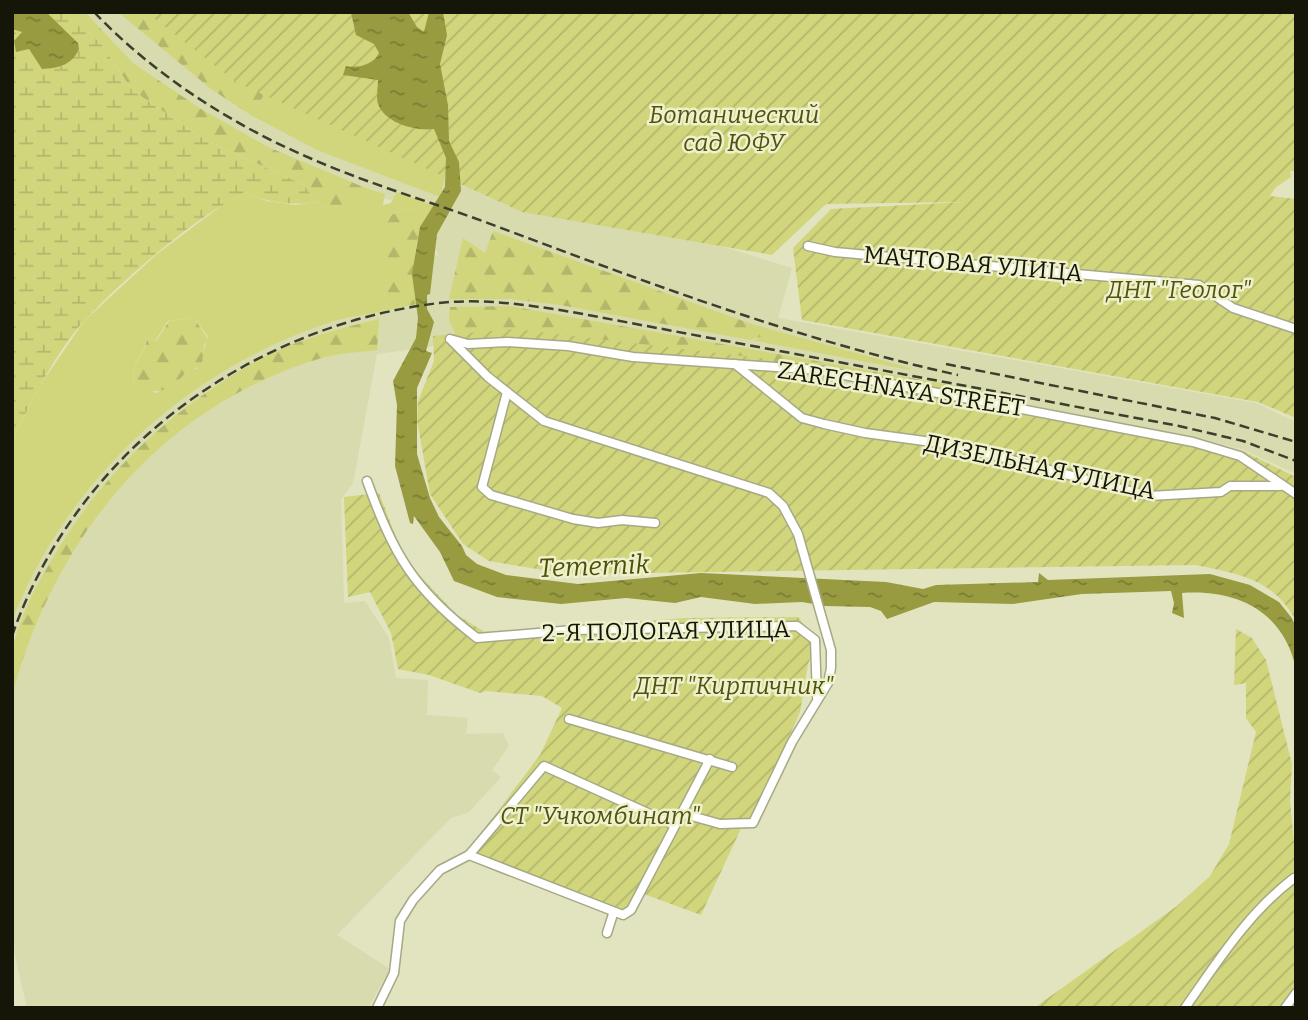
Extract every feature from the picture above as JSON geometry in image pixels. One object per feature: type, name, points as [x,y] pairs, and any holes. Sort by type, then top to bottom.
[{"type":"street","name":"МАЧТОВАЯ УЛИЦА","points":[[808,246],[835,252],[1199,285],[1233,308],[1296,330]]},
{"type":"street","name":"ZARECHNAYA STREET","points":[[507,392],[450,339],[468,344],[507,342],[568,346],[633,357],[818,370],[1194,442],[1240,456],[1280,486],[1296,494]]},
{"type":"street","name":"ДИЗЕЛЬНАЯ УЛИЦА","points":[[735,364],[802,418],[865,433],[954,445],[1149,496],[1221,492],[1230,486],[1280,486]]},
{"type":"street","points":[[655,523],[622,520],[598,523],[573,519],[492,495],[482,487],[507,392],[544,421],[769,494],[792,520],[825,631],[831,668],[828,682],[817,697]]},
{"type":"street","name":"2-Я ПОЛОГАЯ УЛИЦА","points":[[367,481],[397,555],[419,587],[446,614],[477,638],[573,630],[797,626],[815,640],[817,697],[753,823],[720,824],[681,813]]},
{"type":"street","points":[[569,719],[732,767]]},
{"type":"street","points":[[469,855],[613,914],[622,915],[631,910],[710,759]]},
{"type":"street","points":[[377,1008],[394,973],[400,921],[413,900],[440,870],[469,855],[544,766],[674,825]]},
{"type":"street","points":[[1185,1008],[1244,925],[1261,905],[1294,878]]},
{"type":"street","points":[[607,933],[613,914]]},
{"type":"street","points":[[1285,1008],[1296,993]]},
{"type":"shaded area","points":[[55,12],[170,12],[458,165],[792,268],[778,318],[1256,403],[1296,422],[1296,474],[1244,450],[1178,433],[1128,432],[936,390],[846,383],[765,359],[459,343],[377,354],[353,483],[341,500],[344,603],[365,601],[389,638],[396,678],[428,680],[427,715],[468,718],[466,734],[503,733],[509,746],[492,770],[501,777],[469,812],[451,818],[337,935],[390,969],[368,1008],[27,1008],[15,956],[12,922],[12,584],[43,468],[406,262],[439,255],[410,207],[215,140]]},
{"type":"green space","points":[[12,12],[66,12],[101,44],[132,90],[205,140],[304,185],[316,202],[280,202],[245,193],[205,217],[160,250],[85,320],[63,347],[12,440]]},
{"type":"green space","points":[[66,12],[85,12],[133,63],[201,109],[268,147],[368,189],[366,205],[354,212],[337,214],[316,202],[304,185],[205,140],[132,90],[101,44]]},
{"type":"green space","points":[[118,12],[199,12],[267,92],[249,114],[211,89]]},
{"type":"green space","name":"Ботанический сад ЮФУ","points":[[146,12],[1296,12],[1296,171],[1290,171],[1291,177],[1275,188],[1270,196],[1296,199],[1296,418],[1258,402],[802,320],[793,248],[831,209],[965,202],[826,204],[772,255],[522,212],[236,82]]},
{"type":"green space","points":[[267,92],[447,168],[440,197],[317,150],[249,114]]},
{"type":"green space","points":[[368,189],[385,194],[383,205],[391,203],[397,192],[434,206],[429,212],[406,209],[389,216],[381,271],[387,310],[332,322],[273,345],[224,371],[178,402],[136,438],[97,479],[64,523],[35,570],[12,621],[12,440],[41,384],[84,321],[157,254],[225,203],[245,193],[267,201],[295,205],[316,202],[337,214],[365,205]],"holes":[[[194,318],[208,337],[197,369],[189,369],[179,380],[156,393],[135,386],[135,365],[147,336],[155,341],[168,321]]]},
{"type":"green space","points":[[406,209],[429,212],[417,245],[417,304],[387,310],[381,271],[384,222],[389,216]]},
{"type":"green space","points":[[493,231],[749,323],[761,330],[763,336],[750,340],[560,305],[510,299],[449,299],[463,238],[485,253]]},
{"type":"green space","points":[[510,306],[984,391],[988,399],[818,369],[456,336],[449,320],[450,307]]},
{"type":"green space","points":[[194,318],[208,339],[204,345],[202,364],[192,371],[189,369],[165,389],[151,391],[135,386],[135,365],[144,350],[147,336],[156,341],[169,321]]},
{"type":"green space","points":[[379,319],[377,350],[325,357],[266,379],[213,407],[165,443],[123,484],[87,531],[56,583],[31,638],[12,696],[11,664],[14,642],[33,594],[71,529],[92,500],[141,446],[196,400],[258,360],[302,341]]},
{"type":"green space","points":[[749,323],[910,370],[750,340],[757,340],[761,330]]},
{"type":"green space","points":[[514,329],[768,359],[847,386],[936,394],[1126,434],[1243,451],[1296,477],[1296,621],[1287,607],[1266,587],[1241,576],[1196,565],[568,574],[489,561],[463,544],[430,494],[417,420],[418,401],[434,361],[433,336]]},
{"type":"green space","points":[[379,493],[405,560],[457,615],[485,632],[686,618],[798,617],[817,642],[808,664],[800,712],[751,824],[744,822],[701,915],[641,893],[627,919],[469,849],[540,755],[562,708],[542,696],[486,691],[480,693],[429,675],[398,669],[391,633],[370,592],[348,597],[344,497]]},
{"type":"green space","points":[[1236,629],[1252,638],[1266,660],[1292,764],[1290,801],[1296,862],[1296,1008],[1034,1008],[1177,906],[1210,876],[1229,844],[1256,732],[1246,718],[1246,683],[1234,685]]},
{"type":"water","points":[[12,12],[46,12],[78,43],[79,49],[73,59],[64,65],[42,69],[29,49],[16,52],[14,41],[22,32],[12,29]]},
{"type":"water","points":[[351,12],[408,12],[417,27],[424,32],[429,12],[443,12],[447,35],[440,64],[448,105],[449,141],[459,162],[461,191],[437,234],[430,294],[427,295],[427,309],[434,322],[426,351],[432,353],[417,388],[417,454],[430,498],[439,517],[466,555],[477,564],[506,575],[578,584],[701,573],[886,582],[923,589],[936,585],[1038,582],[1039,573],[1048,580],[1210,574],[1250,585],[1279,602],[1296,626],[1296,669],[1290,649],[1269,619],[1256,608],[1222,595],[1182,593],[1184,618],[1172,613],[1174,603],[1171,591],[1082,594],[1013,604],[934,602],[887,619],[881,611],[870,607],[825,606],[802,602],[755,604],[701,597],[675,603],[626,598],[561,604],[497,597],[454,581],[440,552],[414,516],[413,524],[410,523],[395,466],[397,405],[393,381],[416,338],[418,318],[412,274],[420,227],[445,187],[446,158],[434,129],[402,125],[387,117],[377,101],[378,80],[343,75],[346,66],[365,65],[379,53],[374,44],[356,35]]},
{"type":"railway","points":[[94,12],[142,57],[196,96],[253,131],[334,168],[724,309],[840,345],[958,375]]},
{"type":"railway","points":[[12,636],[41,570],[79,510],[125,456],[178,409],[237,370],[301,339],[369,316],[439,303],[489,302],[572,312],[1179,426],[1243,441],[1296,461]]},
{"type":"railway","points":[[946,364],[1215,418],[1296,442]]},
{"type":"park label","name":"ДНТ \"Геолог\"","points":[[1179,290]]},
{"type":"park label","name":"ДНТ \"Кирпичник\"","points":[[734,686]]},
{"type":"park label","name":"СТ \"Учкомбинат\"","points":[[600,816]]},
{"type":"water label","name":"Temernik","points":[[594,566]]}]
